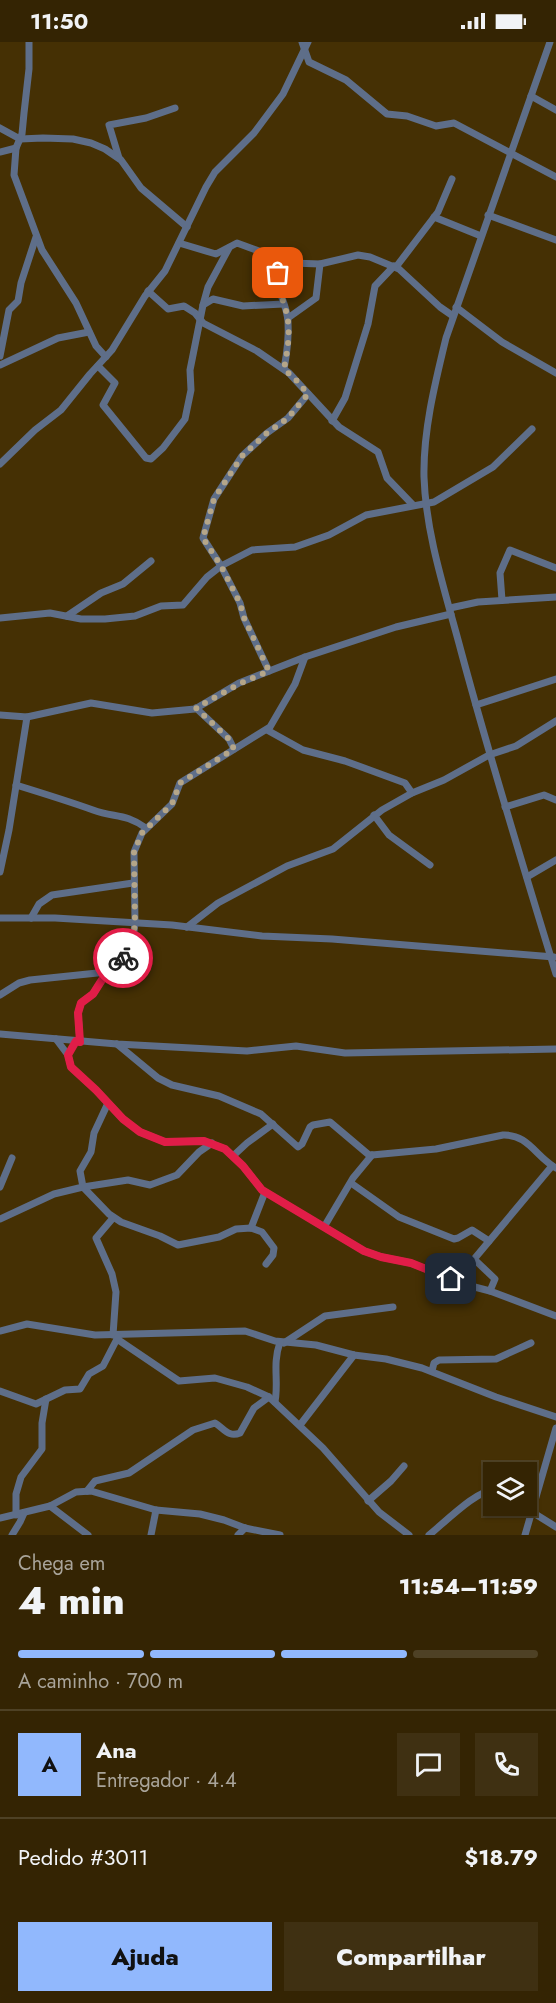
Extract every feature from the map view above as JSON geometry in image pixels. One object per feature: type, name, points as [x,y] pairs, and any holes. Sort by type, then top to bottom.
[{"type":"street","points":[[29,42],[29,69],[20,139],[16,148],[14,175],[36,237],[52,268],[76,303],[99,350],[106,357]]},
{"type":"street","points":[[0,464],[35,430],[61,410],[124,333],[148,291],[165,271],[215,172],[244,146],[283,94],[303,46],[308,42]]},
{"type":"street","points":[[550,42],[453,316],[436,381],[426,439],[424,476],[426,503],[436,558],[450,611],[489,755],[553,957],[556,974]]},
{"type":"street","points":[[303,46],[307,59],[312,65],[346,80],[387,114],[407,116],[436,126],[454,123],[556,177]]},
{"type":"street","points":[[531,96],[556,110]]},
{"type":"street","points":[[175,108],[146,118],[109,125],[121,160],[141,188],[187,227]]},
{"type":"street","points":[[0,128],[20,139],[73,139],[91,143],[121,160]]},
{"type":"street","points":[[0,152],[16,148]]},
{"type":"street","points":[[332,420],[345,398],[368,324],[375,286],[395,267],[434,217],[453,179]]},
{"type":"street","points":[[488,215],[556,240]]},
{"type":"street","points":[[434,217],[481,236]]},
{"type":"street","points":[[0,356],[9,310],[18,301],[21,283],[36,237]]},
{"type":"street","points":[[179,243],[216,254],[237,243],[292,263],[320,264],[364,255],[395,267],[453,316]]},
{"type":"street","points":[[98,366],[115,383],[103,405],[146,458],[151,459],[163,448],[185,419],[191,390],[190,370],[208,286],[231,246]]},
{"type":"street","points":[[282,260],[278,283],[288,318],[288,347],[284,369]]},
{"type":"street","points":[[288,318],[316,298],[320,264]]},
{"type":"street","points":[[208,286],[213,299]]},
{"type":"street","points":[[148,291],[168,309],[184,306],[195,313],[200,321],[257,351],[284,369],[344,432],[378,452],[387,478],[413,505]]},
{"type":"street","points":[[203,305],[213,299],[243,306],[283,304]]},
{"type":"street","points":[[456,308],[502,342],[556,373]]},
{"type":"street","points":[[0,365],[58,338],[89,332]]},
{"type":"street","points":[[269,671],[221,566],[203,538],[214,499],[242,456],[267,433],[288,418],[308,394]]},
{"type":"street","points":[[0,618],[50,613],[81,619],[105,619],[135,616],[161,606],[183,605],[207,577],[221,566],[252,550],[295,546],[329,535],[366,515],[434,502],[485,473],[532,429]]},
{"type":"street","points":[[502,600],[500,573],[510,550],[556,568]]},
{"type":"street","points":[[67,616],[101,593],[123,584],[151,561]]},
{"type":"street","points":[[0,715],[27,717],[91,703],[152,713],[196,708],[239,684],[269,671],[396,627],[478,602],[556,597]]},
{"type":"street","points":[[68,1055],[78,1041],[81,1003],[93,994],[107,972],[126,954],[133,939],[135,923],[134,852],[146,828],[172,804],[180,783],[267,730],[279,714],[305,657]]},
{"type":"street","points":[[476,705],[556,678]]},
{"type":"street","points":[[196,708],[229,739],[234,749]]},
{"type":"street","points":[[0,872],[27,717]]},
{"type":"street","points":[[187,927],[218,903],[287,866],[333,849],[374,815],[412,793],[444,780],[489,755],[516,746],[556,721]]},
{"type":"street","points":[[267,730],[303,750],[345,760],[405,783],[412,793]]},
{"type":"street","points":[[16,785],[72,801],[94,810],[131,818],[146,828]]},
{"type":"street","points":[[505,807],[544,795],[556,800]]},
{"type":"street","points":[[374,815],[389,835],[430,865]]},
{"type":"street","points":[[527,878],[556,860]]},
{"type":"street","points":[[31,918],[39,904],[52,895],[133,883]]},
{"type":"street","points":[[0,918],[135,923],[271,937],[332,939],[553,957]]},
{"type":"street","points":[[0,994],[19,983],[30,980],[107,972]]},
{"type":"street","points":[[0,1034],[117,1044],[247,1051],[296,1046],[339,1053],[388,1054],[556,1049]]},
{"type":"street","points":[[57,1039],[68,1055],[71,1067],[123,1119],[140,1132],[165,1142],[197,1140],[212,1143],[233,1156],[256,1185],[265,1192],[374,1256],[411,1263],[463,1284],[490,1291],[556,1316]]},
{"type":"street","points":[[117,1044],[158,1078],[172,1085],[219,1096],[261,1114],[298,1147],[302,1144],[310,1127],[330,1122],[369,1155],[436,1149],[512,1134],[527,1143],[554,1167],[475,1259],[495,1279],[490,1291]]},
{"type":"street","points":[[108,1103],[94,1133],[91,1152],[81,1167],[83,1187],[113,1218],[177,1245],[219,1237],[236,1229],[250,1228],[262,1232],[274,1248],[273,1255],[266,1264]]},
{"type":"street","points":[[233,1156],[273,1124]]},
{"type":"street","points":[[0,1219],[54,1194],[83,1187],[128,1180],[150,1185],[177,1174],[198,1152],[212,1143]]},
{"type":"street","points":[[324,1227],[351,1183],[372,1155]]},
{"type":"street","points":[[0,1187],[12,1158]]},
{"type":"street","points":[[351,1183],[399,1217],[454,1239],[472,1230],[489,1241]]},
{"type":"street","points":[[250,1228],[265,1192]]},
{"type":"street","points":[[0,1392],[33,1404],[65,1390],[82,1388],[89,1374],[103,1366],[117,1336],[116,1292],[112,1274],[96,1238],[113,1218]]},
{"type":"street","points":[[87,1491],[95,1481],[129,1473],[193,1430],[215,1423],[227,1433],[240,1433],[254,1408],[272,1400],[276,1391],[275,1360],[282,1342],[325,1316],[393,1307]]},
{"type":"street","points":[[0,1331],[27,1324],[95,1335],[117,1336],[237,1330],[282,1342],[316,1344],[354,1355],[386,1359],[432,1371],[496,1397],[556,1417]]},
{"type":"street","points":[[117,1336],[179,1381],[215,1378],[247,1387],[272,1400],[335,1461],[379,1512],[409,1535]]},
{"type":"street","points":[[432,1371],[434,1363],[439,1360],[496,1359],[531,1343]]},
{"type":"street","points":[[300,1425],[354,1355]]},
{"type":"street","points":[[12,1535],[20,1522],[16,1494],[21,1477],[42,1449],[42,1423],[46,1399]]},
{"type":"street","points":[[537,1492],[556,1428]]},
{"type":"street","points":[[368,1501],[404,1466]]},
{"type":"street","points":[[0,1518],[50,1506],[76,1492],[87,1491],[156,1510],[200,1514],[245,1528],[280,1535]]},
{"type":"street","points":[[429,1535],[483,1492]]},
{"type":"street","points":[[50,1506],[81,1532],[88,1535]]},
{"type":"street","points":[[151,1535],[156,1510]]},
{"type":"street","points":[[537,1513],[556,1527]]},
{"type":"street","points":[[525,1535],[530,1516]]},
{"type":"street","points":[[238,1535],[245,1528]]},
{"type":"way so far","points":[[123,958],[133,939],[135,923],[134,852],[142,833],[172,804],[180,783],[234,749],[229,739],[196,708],[239,684],[269,671],[244,618],[240,603],[203,538],[214,499],[231,471],[242,456],[267,433],[288,418],[308,394],[284,369],[288,347],[288,318],[280,296],[278,273]]},
{"type":"route","points":[[123,958],[107,972],[93,994],[81,1003],[78,1013],[80,1042],[76,1041],[68,1055],[71,1067],[123,1119],[140,1132],[165,1142],[197,1140],[225,1149],[243,1166],[262,1190],[364,1251],[374,1256],[411,1263],[451,1279]]}]
